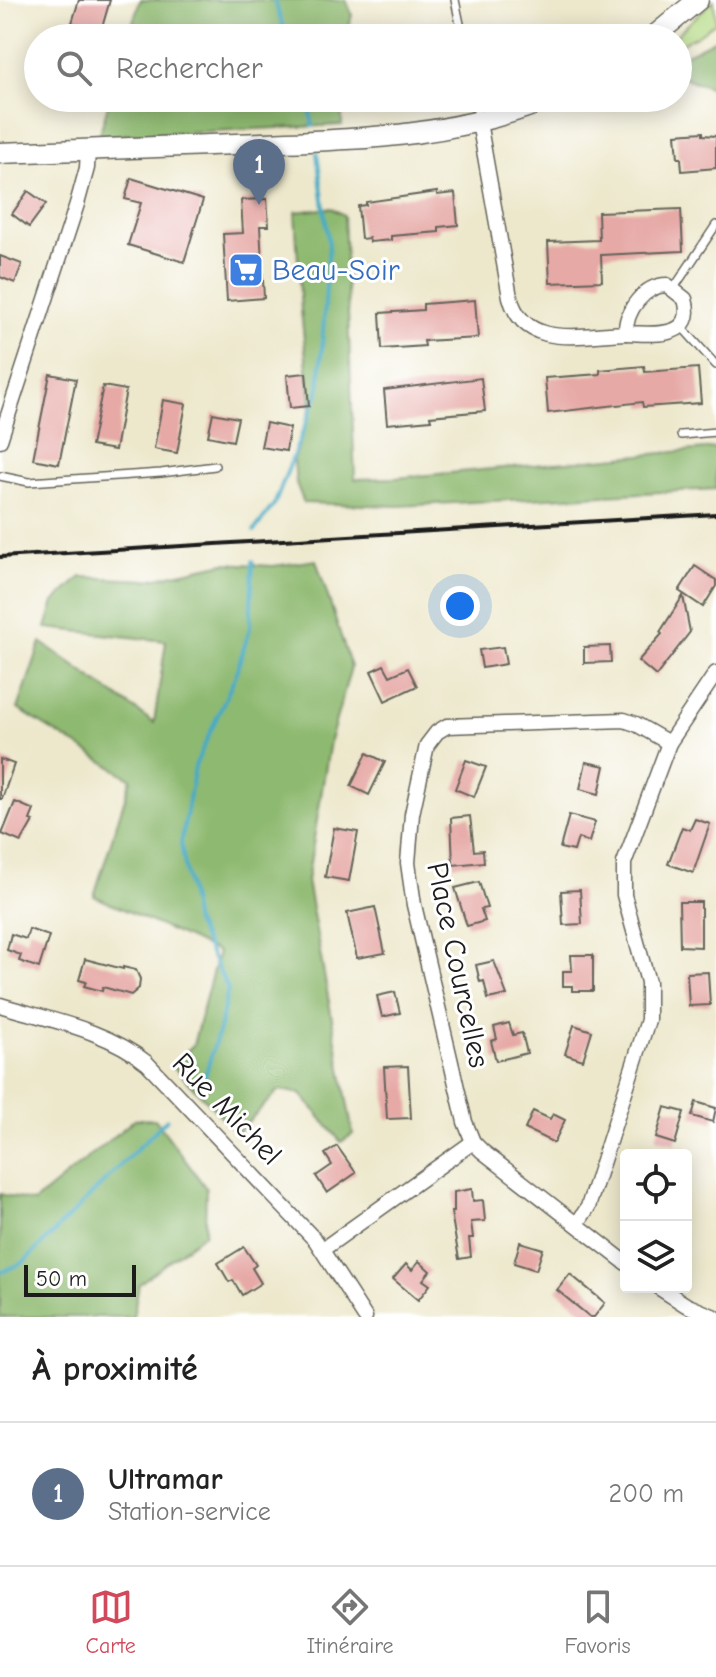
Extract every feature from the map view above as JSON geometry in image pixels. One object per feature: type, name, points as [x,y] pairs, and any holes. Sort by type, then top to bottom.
[{"type":"main road","points":[[669,24],[698,0]]},
{"type":"main road","points":[[0,153],[385,137],[479,122],[509,112]]},
{"type":"street","points":[[479,122],[510,297],[518,318],[542,334],[668,333],[681,326],[687,314],[685,299],[674,288],[661,285],[648,290],[629,314],[626,333]]},
{"type":"street","points":[[0,440],[77,204],[87,168],[88,149]]},
{"type":"street","points":[[577,1224],[588,1207],[648,1020],[648,982],[626,903],[623,871],[628,847],[669,743],[716,673]]},
{"type":"street","name":"Place Courcelles","points":[[473,1142],[465,1122],[409,875],[410,826],[427,745],[437,732],[453,725],[619,720],[636,724],[669,743]]},
{"type":"street","name":"Rue Michel","points":[[0,1005],[96,1035],[140,1057],[323,1249],[365,1317]]},
{"type":"street","points":[[323,1249],[473,1142],[620,1258]]},
{"type":"street","points":[[667,1293],[715,1317]]},
{"type":"lane","points":[[455,0],[460,24]]},
{"type":"lane","points":[[477,112],[479,122]]},
{"type":"lane","points":[[674,288],[716,225]]},
{"type":"lane","points":[[681,326],[716,365]]},
{"type":"lane","points":[[681,435],[716,432]]},
{"type":"lane","points":[[0,476],[29,482],[215,466]]},
{"type":"green space","points":[[140,0],[346,0],[352,14],[350,24],[132,24]]},
{"type":"green space","points":[[714,0],[716,22],[692,38],[692,24],[688,24]]},
{"type":"green space","points":[[716,39],[716,90],[692,81],[692,51]]},
{"type":"green space","points":[[106,112],[342,112],[342,125],[99,136]]},
{"type":"green space","points":[[331,208],[344,215],[355,479],[396,478],[716,448],[716,489],[398,506],[304,503],[296,483],[294,460],[311,406],[295,212]]},
{"type":"green space","points":[[316,560],[351,667],[330,741],[307,881],[353,1134],[341,1142],[301,1094],[279,1090],[237,1133],[172,1065],[193,1045],[218,952],[94,896],[131,779],[18,709],[41,642],[154,723],[166,641],[46,628],[54,602],[81,577],[148,580],[224,563],[273,566]]},
{"type":"green space","points":[[135,1119],[155,1119],[206,1188],[205,1233],[139,1284],[133,1317],[0,1317],[0,1194],[34,1202]]},
{"type":"building","points":[[79,0],[110,0],[103,24],[72,23]]},
{"type":"building","points":[[703,132],[703,135],[716,136],[716,168],[682,171],[676,134]]},
{"type":"building","points":[[131,178],[203,200],[184,262],[128,245],[141,203],[125,199]]},
{"type":"building","points":[[28,191],[46,204],[29,227],[12,214]]},
{"type":"building","points":[[437,192],[437,195],[455,193],[458,225],[439,227],[439,232],[391,236],[391,240],[370,242],[369,238],[361,239],[358,206],[366,205],[366,202]]},
{"type":"building","points":[[267,199],[269,226],[260,226],[264,298],[227,301],[223,234],[243,233],[241,200]]},
{"type":"building","points":[[681,209],[683,251],[601,255],[602,281],[550,283],[548,242],[599,240],[598,212]]},
{"type":"building","points":[[0,256],[22,264],[15,283],[0,277]]},
{"type":"building","points":[[475,300],[478,338],[424,341],[425,346],[382,349],[380,313],[423,310],[423,304]]},
{"type":"building","points":[[644,366],[645,372],[698,368],[701,403],[643,407],[642,402],[548,413],[545,378],[600,374],[600,370]]},
{"type":"building","points":[[306,373],[309,406],[290,408],[287,375]]},
{"type":"building","points":[[50,374],[76,379],[59,464],[33,459]]},
{"type":"building","points":[[481,378],[485,411],[387,424],[384,390]]},
{"type":"building","points":[[103,386],[126,390],[115,450],[91,446]]},
{"type":"building","points":[[163,400],[186,404],[177,453],[154,449]]},
{"type":"building","points":[[213,413],[238,418],[233,441],[208,436]]},
{"type":"building","points":[[266,423],[290,428],[286,451],[261,447]]},
{"type":"building","points":[[695,566],[716,580],[716,586],[703,607],[679,591]]},
{"type":"building","points":[[683,596],[690,632],[656,676],[638,661],[662,634],[660,632]]},
{"type":"building","points":[[610,646],[611,662],[584,663],[584,647]]},
{"type":"building","points":[[503,647],[506,664],[482,668],[479,650]]},
{"type":"building","points":[[384,665],[390,676],[408,668],[417,686],[385,701],[371,671]]},
{"type":"building","points":[[367,753],[385,762],[369,795],[351,786]]},
{"type":"building","points":[[0,759],[14,764],[2,799],[0,799]]},
{"type":"building","points":[[466,760],[486,767],[474,797],[455,789]]},
{"type":"building","points":[[586,762],[605,766],[599,794],[580,789]]},
{"type":"building","points":[[15,802],[34,810],[30,820],[33,821],[21,842],[2,834]]},
{"type":"building","points":[[569,815],[595,822],[589,842],[578,838],[574,851],[560,848]]},
{"type":"building","points":[[470,816],[474,851],[483,850],[484,862],[453,865],[451,818]]},
{"type":"building","points":[[695,819],[710,824],[693,873],[668,864],[682,827],[690,830]]},
{"type":"building","points":[[334,828],[358,832],[349,881],[325,877]]},
{"type":"building","points":[[479,882],[487,908],[481,909],[485,921],[467,926],[455,888]]},
{"type":"building","points":[[580,890],[582,924],[563,925],[561,891]]},
{"type":"building","points":[[679,902],[701,902],[701,947],[680,946]]},
{"type":"building","points":[[375,907],[385,953],[357,958],[347,913]]},
{"type":"building","points":[[29,929],[49,936],[39,968],[19,961],[21,955],[7,950],[11,934],[26,939]]},
{"type":"building","points":[[571,955],[593,955],[593,991],[572,991],[572,986],[563,986],[563,971],[572,971]]},
{"type":"building","points":[[85,959],[136,970],[140,979],[139,988],[131,995],[103,987],[102,991],[84,986],[86,982],[79,980]]},
{"type":"building","points":[[494,961],[507,995],[488,999],[476,965]]},
{"type":"building","points":[[708,972],[710,1005],[689,1006],[687,973]]},
{"type":"building","points":[[395,992],[400,1013],[382,1017],[377,996]]},
{"type":"building","points":[[509,1023],[513,1035],[522,1033],[527,1053],[496,1061],[491,1041],[497,1039],[494,1027]]},
{"type":"building","points":[[574,1025],[592,1031],[583,1060],[565,1054]]},
{"type":"building","points":[[408,1066],[411,1118],[387,1119],[384,1067]]},
{"type":"building","points":[[696,1102],[716,1108],[713,1122],[692,1116]]},
{"type":"building","points":[[665,1107],[684,1112],[675,1144],[656,1138]]},
{"type":"building","points":[[533,1111],[550,1119],[553,1114],[565,1120],[554,1143],[525,1129]]},
{"type":"building","points":[[337,1146],[356,1173],[327,1193],[316,1176],[332,1165],[325,1154]]},
{"type":"building","points":[[472,1189],[473,1201],[483,1200],[485,1221],[471,1222],[471,1257],[459,1259],[451,1212],[454,1212],[454,1192]]},
{"type":"building","points":[[520,1242],[543,1249],[536,1270],[514,1263]]},
{"type":"building","points":[[244,1247],[256,1265],[252,1268],[261,1283],[242,1295],[233,1280],[229,1282],[218,1263]]},
{"type":"building","points":[[419,1261],[430,1271],[423,1280],[430,1285],[418,1300],[393,1279],[406,1264],[412,1270]]},
{"type":"building","points":[[570,1274],[605,1303],[594,1317],[557,1290]]},
{"type":"waterway","points":[[274,0],[282,24]]},
{"type":"waterway","points":[[310,112],[313,126]]},
{"type":"waterway","points":[[254,531],[275,503],[319,390],[329,245],[317,153]]},
{"type":"waterway","points":[[202,1086],[228,989],[195,923],[181,844],[195,766],[234,679],[250,628],[253,561]]},
{"type":"waterway","points":[[0,1273],[24,1262],[167,1119]]},
{"type":"railway","points":[[0,557],[716,514]]},
{"type":"place","name":"Ultramar","points":[[259,205]]},
{"type":"place","name":"Beau-Soir","points":[[246,270]]}]
